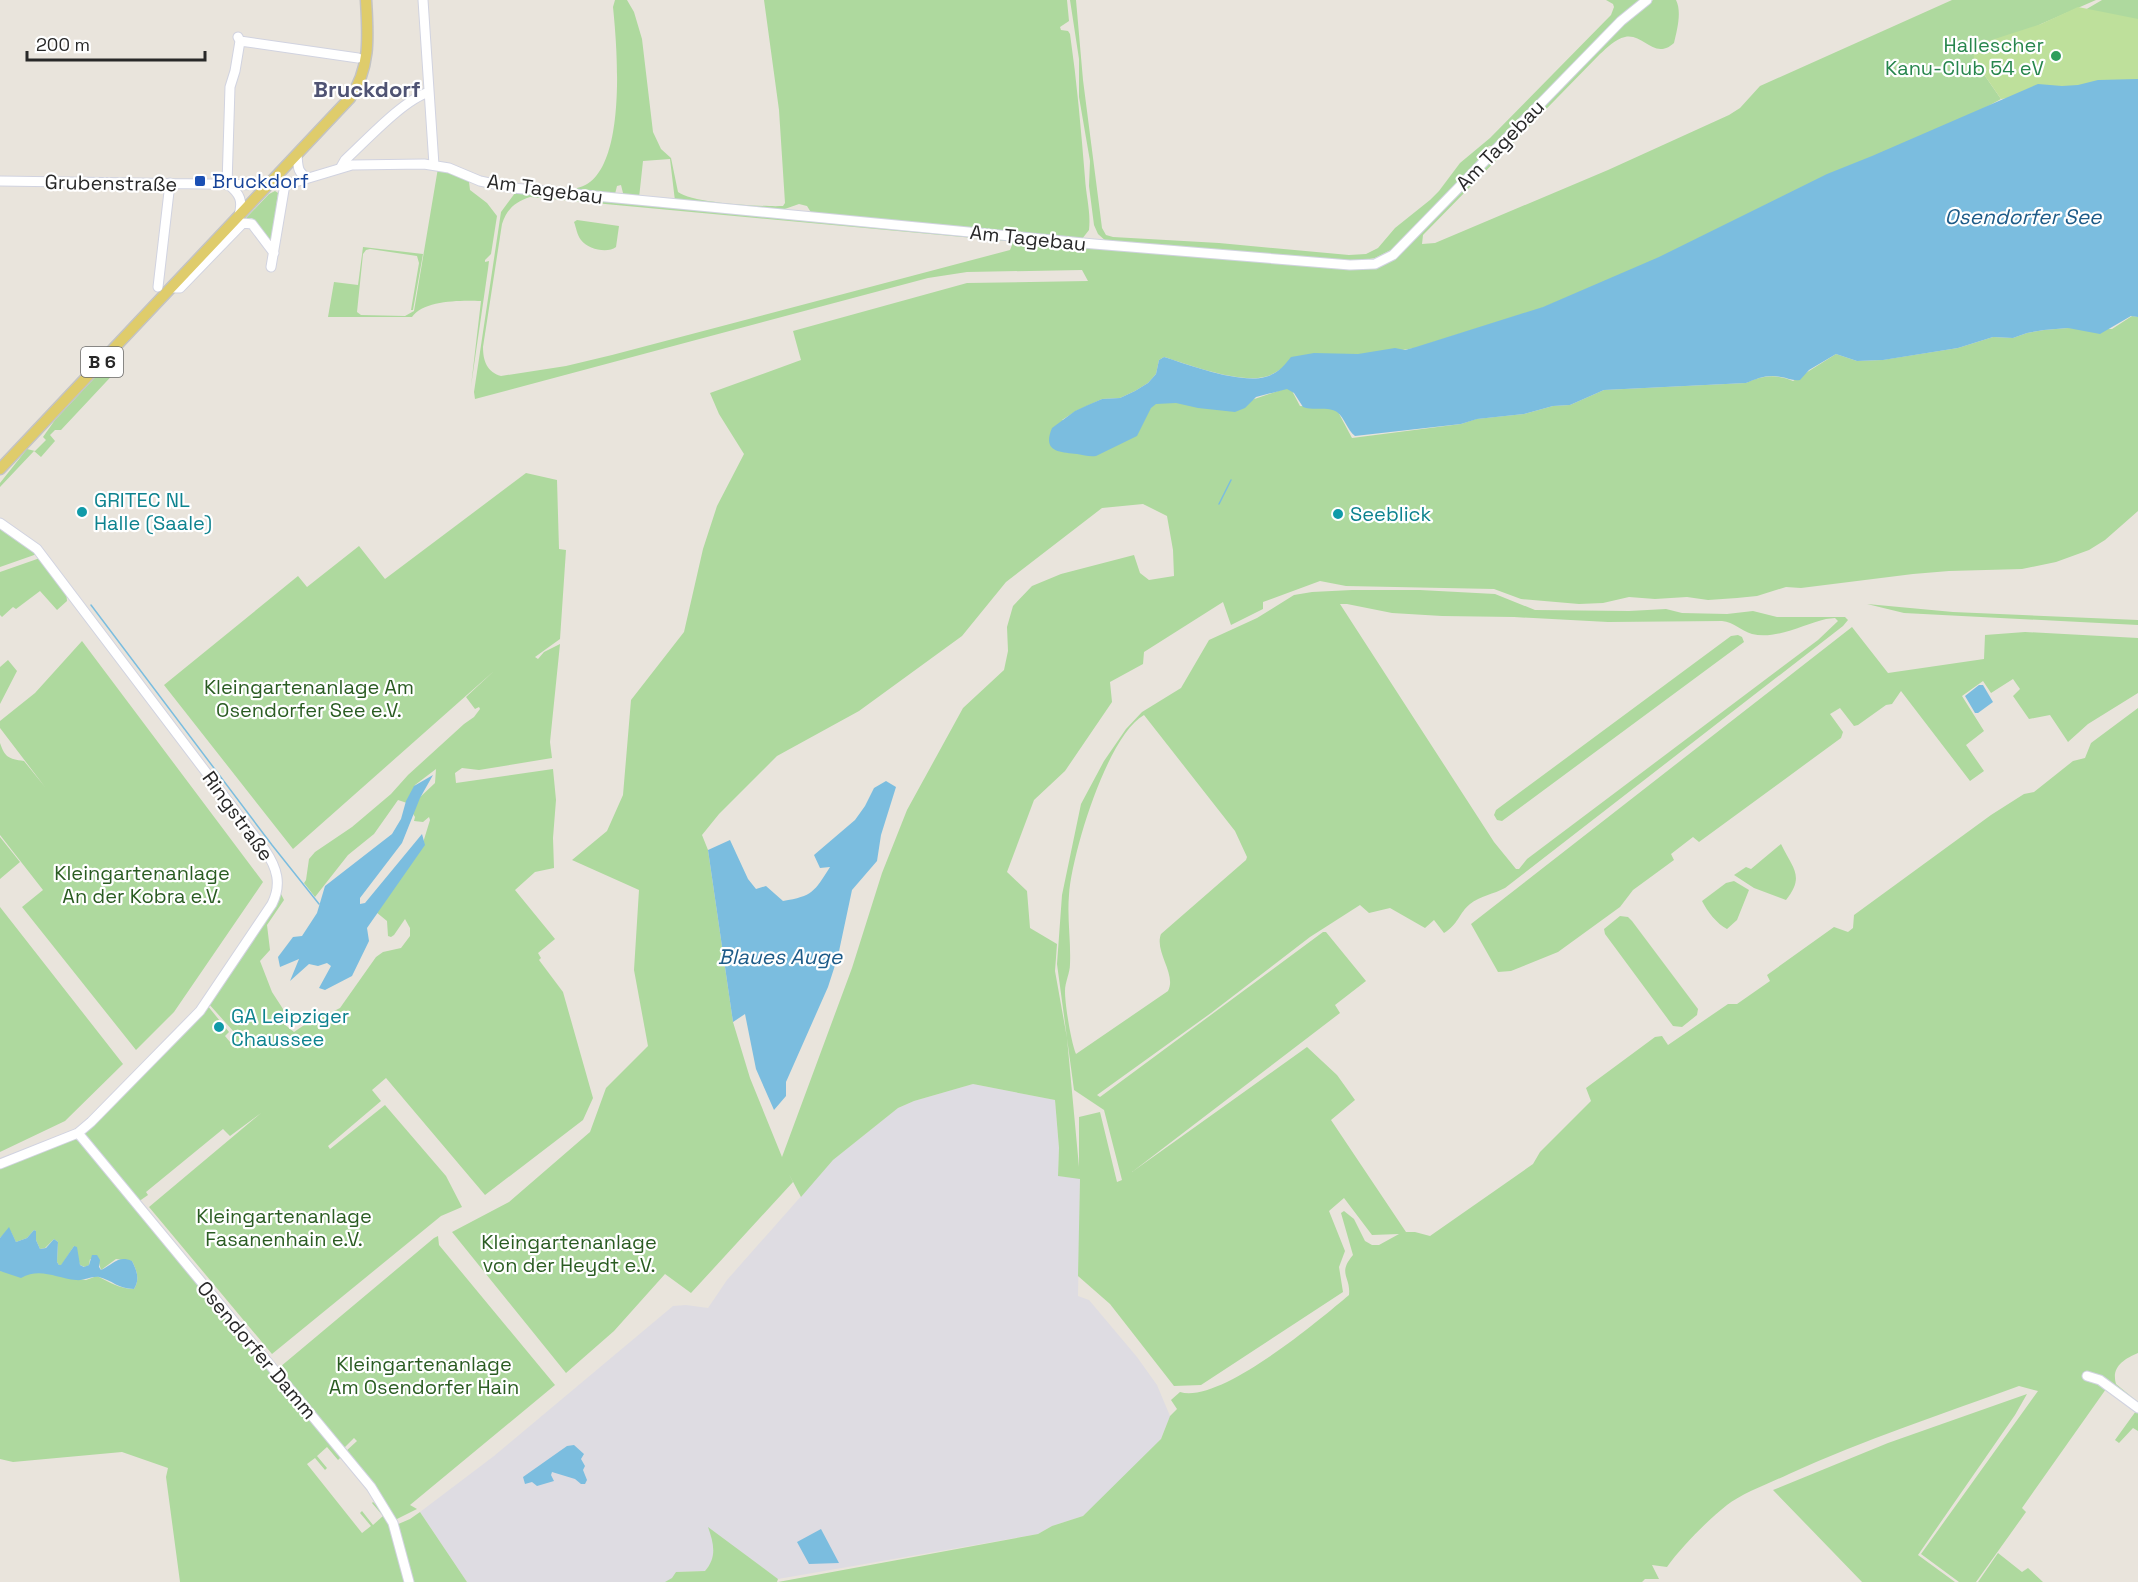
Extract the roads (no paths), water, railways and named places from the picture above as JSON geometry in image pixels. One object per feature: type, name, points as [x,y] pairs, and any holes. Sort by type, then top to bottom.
[{"type":"main road","name":"B 6","points":[[0,469],[157,303],[241,219],[267,185],[350,98],[363,75],[367,53],[366,0]]},
{"type":"street","points":[[423,0],[434,165]]},
{"type":"street","name":"Am Tagebau","points":[[267,185],[285,184],[352,165],[434,165],[449,168],[480,182],[513,188],[1104,245],[1350,265],[1375,264],[1393,255],[1621,21],[1647,0]]},
{"type":"street","points":[[274,253],[252,224],[241,219],[240,197],[228,185],[230,87],[235,71],[239,39],[358,58]]},
{"type":"street","points":[[341,167],[346,159],[397,112],[422,94],[429,92]]},
{"type":"street","points":[[297,155],[300,173],[308,178]]},
{"type":"street","name":"Grubenstraße","points":[[0,181],[267,185]]},
{"type":"street","points":[[158,287],[170,183]]},
{"type":"street","points":[[271,267],[285,184]]},
{"type":"street","name":"Ringstraße","points":[[0,523],[37,549],[266,850],[274,865],[278,881],[272,904],[200,1011],[78,1133],[0,1164]]},
{"type":"street","name":"Osendorfer Damm","points":[[78,1133],[371,1487],[393,1523],[409,1582]]},
{"type":"street","points":[[2087,1376],[2100,1380],[2138,1408]]},
{"type":"water","name":"Osendorfer See","points":[[2138,79],[2138,317],[2131,316],[2100,334],[2068,328],[2044,330],[2013,338],[1993,337],[1958,348],[1883,360],[1857,361],[1836,354],[1809,370],[1800,380],[1772,376],[1746,383],[1604,390],[1570,405],[1553,406],[1524,414],[1355,436],[1337,412],[1329,409],[1303,407],[1294,393],[1287,389],[1256,397],[1245,408],[1235,412],[1176,403],[1156,404],[1151,408],[1137,436],[1096,456],[1059,451],[1054,449],[1049,442],[1052,428],[1075,411],[1102,399],[1120,398],[1148,383],[1156,374],[1159,360],[1164,357],[1214,373],[1255,378],[1273,374],[1291,357],[1314,353],[1358,354],[1416,347],[1543,307],[1659,257],[1827,174],[2038,84],[2062,86],[2098,80]]},
{"type":"water","points":[[1979,685],[1983,685],[1993,702],[1975,713],[1965,696]]},
{"type":"water","points":[[433,775],[420,798],[402,843],[360,898],[360,904],[365,903],[422,834],[425,845],[367,928],[369,941],[352,976],[325,990],[319,988],[331,966],[327,963],[318,966],[309,964],[290,981],[299,959],[280,967],[278,957],[293,937],[302,936],[317,913],[325,886],[392,834],[401,819],[406,801],[414,786]]},
{"type":"water","name":"Blaues Auge","points":[[886,781],[896,787],[881,835],[877,861],[852,890],[838,956],[828,987],[786,1082],[786,1096],[774,1110],[756,1069],[745,1014],[733,1022],[708,850],[730,840],[748,879],[756,889],[766,886],[783,901],[807,895],[816,887],[830,867],[820,868],[814,855],[855,820],[874,788]]},
{"type":"water","points":[[9,1227],[16,1242],[27,1238],[34,1230],[40,1249],[46,1248],[54,1239],[58,1242],[57,1262],[59,1265],[74,1246],[77,1247],[80,1265],[84,1267],[89,1265],[92,1255],[97,1255],[100,1260],[101,1270],[119,1260],[132,1261],[137,1275],[136,1285],[134,1289],[128,1289],[99,1277],[76,1280],[41,1273],[21,1278],[0,1271],[0,1238]]},
{"type":"water","points":[[574,1445],[584,1454],[581,1459],[585,1466],[583,1470],[587,1480],[585,1484],[552,1472],[554,1481],[537,1486],[532,1482],[525,1484],[523,1477],[567,1446]]},
{"type":"water","points":[[821,1529],[839,1563],[809,1564],[797,1542]]},
{"type":"waterway","points":[[1219,504],[1231,480]]},
{"type":"waterway","points":[[91,605],[319,904]]},
{"type":"place","name":"Hallescher Kanu-Club 54 eV","points":[[2056,56]]},
{"type":"place","name":"Bruckdorf","points":[[200,181]]},
{"type":"place","name":"GRITEC NL Halle (Saale)","points":[[82,512]]},
{"type":"place","name":"Seeblick","points":[[1338,514]]},
{"type":"place","name":"GA Leipziger Chaussee","points":[[219,1027]]},
{"type":"district","name":"Bruckdorf","points":[[367,89]]},
{"type":"park label","name":"Kleingartenanlage Am Osendorfer See e.V.","points":[[309,698]]},
{"type":"park label","name":"Kleingartenanlage An der Kobra e.V.","points":[[142,884]]},
{"type":"park label","name":"Kleingartenanlage Fasanenhain e.V.","points":[[284,1228]]},
{"type":"park label","name":"Kleingartenanlage von der Heydt e.V.","points":[[569,1254]]},
{"type":"park label","name":"Kleingartenanlage Am Osendorfer Hain","points":[[424,1376]]}]
